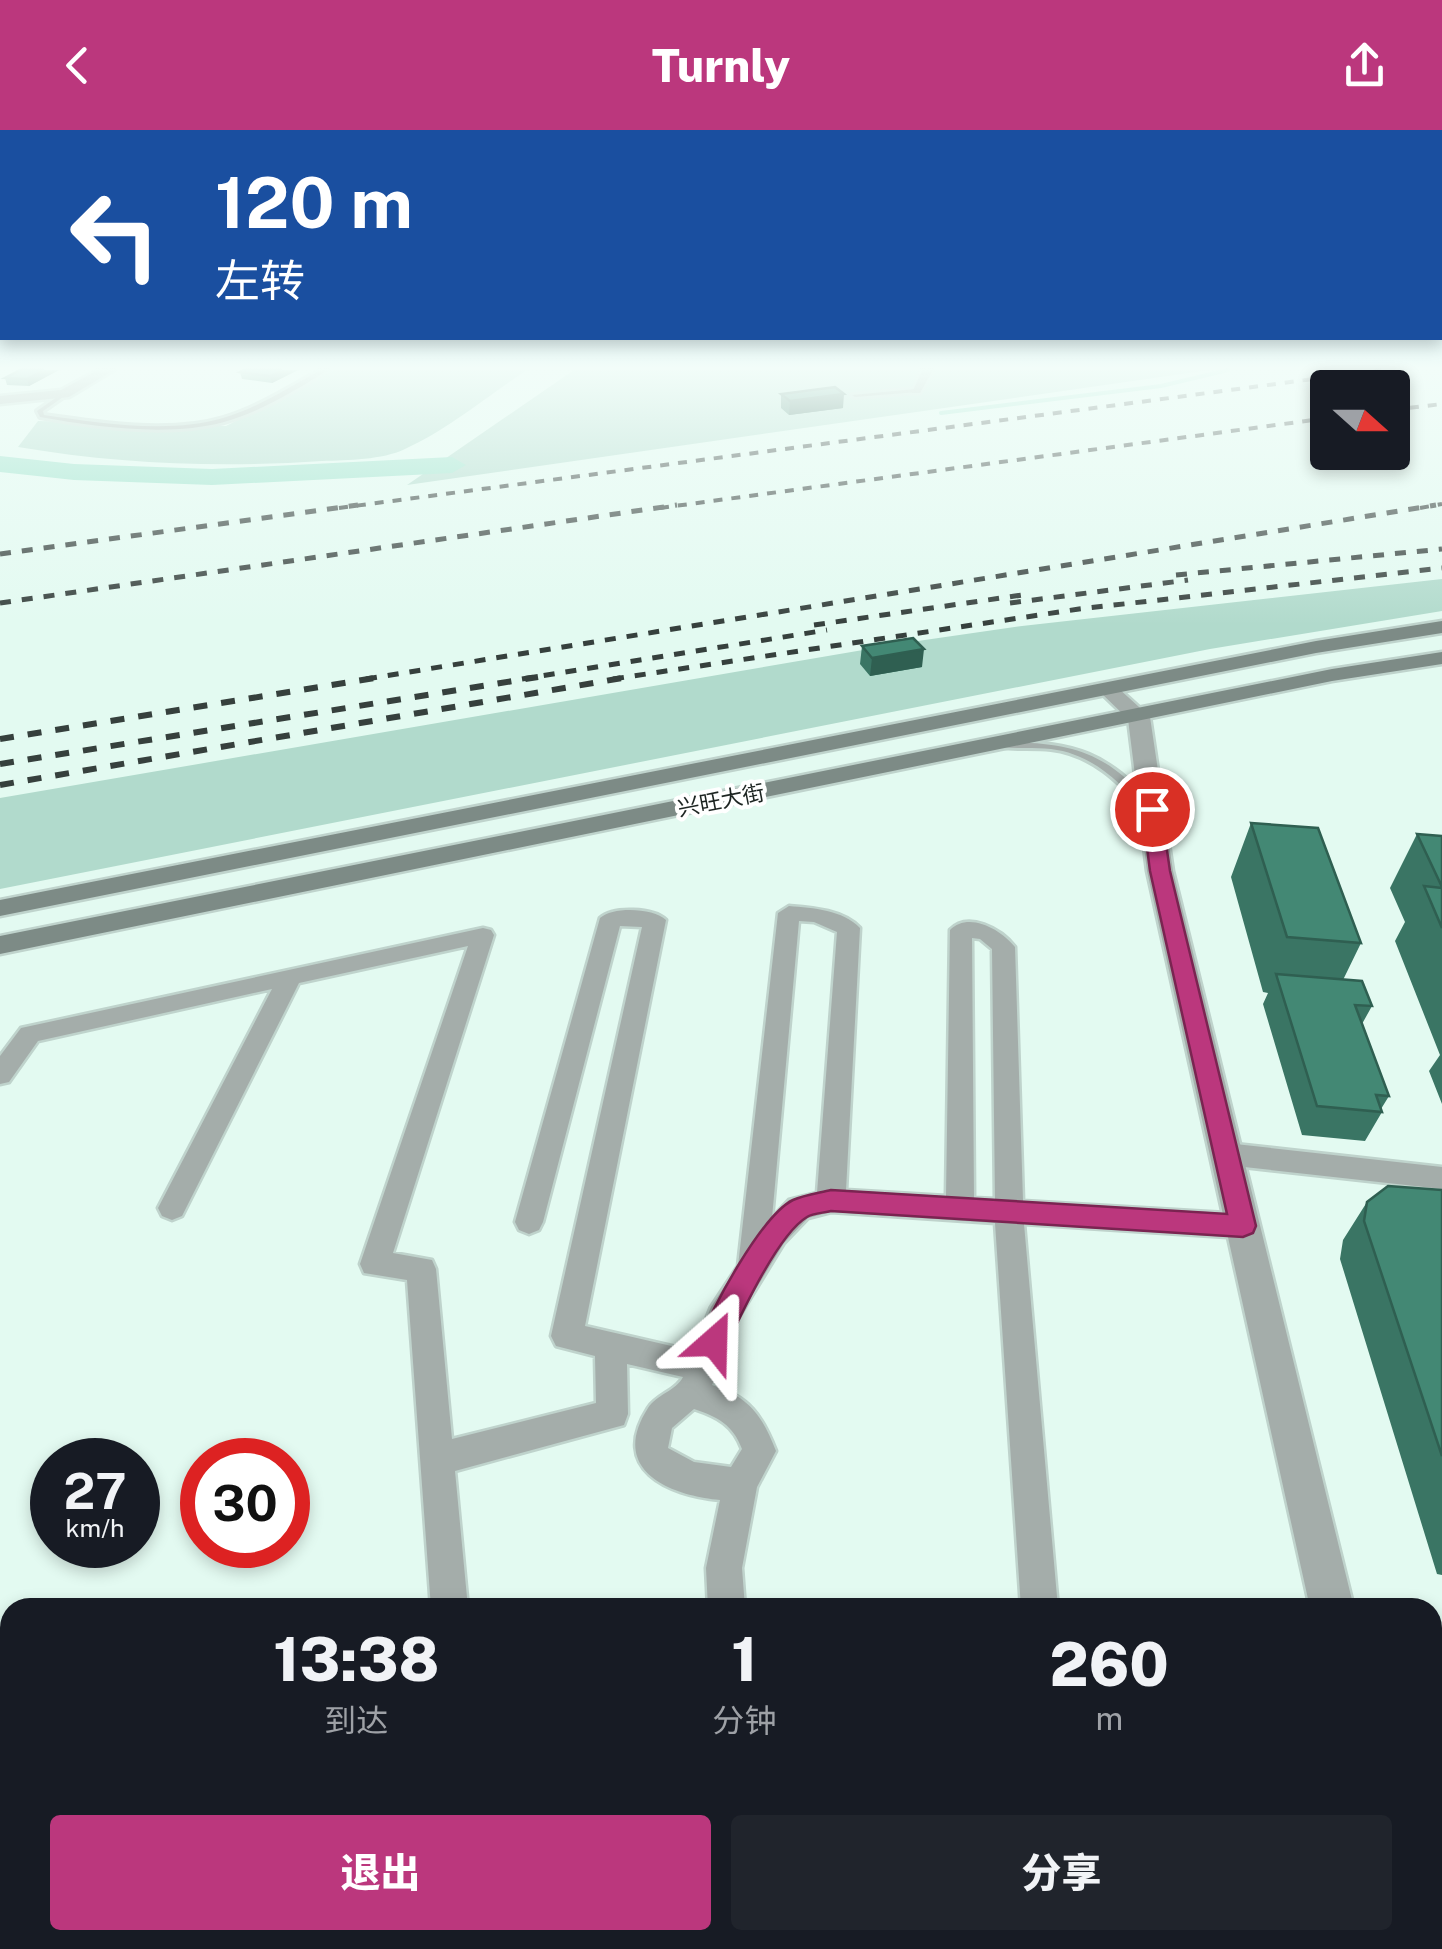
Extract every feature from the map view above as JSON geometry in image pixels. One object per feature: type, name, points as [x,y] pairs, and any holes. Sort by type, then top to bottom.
[{"type":"main road","name":"兴旺大街","points":[[0,908],[1316,648],[1442,627]]},
{"type":"main road","name":"兴旺大街","points":[[0,945],[1332,675],[1442,658]]},
{"type":"street","points":[[1110,691],[1138,717],[1160,871],[1330,1598]]},
{"type":"street","points":[[752,1270],[789,913],[818,915],[849,928],[831,1201]]},
{"type":"street","points":[[528,1222],[611,918],[656,920],[567,1336],[698,1381],[750,1421],[759,1451],[741,1484],[724,1568],[726,1598]]},
{"type":"street","points":[[960,1208],[960,930],[986,932],[1003,947],[1009,1212],[1039,1598]]},
{"type":"street","points":[[0,1075],[30,1034],[483,935],[374,1264],[422,1270],[449,1598]]},
{"type":"street","points":[[172,1208],[290,977]]},
{"type":"street","points":[[1226,1154],[1442,1178]]},
{"type":"street","points":[[741,1484],[712,1486],[669,1468],[651,1456],[653,1430],[668,1404],[698,1381],[722,1317],[774,1235],[799,1208],[831,1201],[1243,1226]]},
{"type":"street","points":[[438,1458],[612,1414],[611,1348]]},
{"type":"lane","points":[[998,745],[1038,744],[1093,756],[1112,768],[1152,809]]},
{"type":"green space","points":[[77,455],[386,455],[354,460],[208,464]]},
{"type":"green space","points":[[451,455],[617,455],[407,485]]},
{"type":"green space","points":[[1442,579],[1442,611],[1210,649],[0,889],[0,798],[904,643]]},
{"type":"building","points":[[913,638],[924,649],[872,658],[862,646]]},
{"type":"building","points":[[1251,823],[1318,828],[1361,943],[1287,937]]},
{"type":"building","points":[[1417,834],[1442,836],[1442,887]]},
{"type":"building","points":[[1424,886],[1442,888],[1442,928]]},
{"type":"building","points":[[1276,974],[1362,981],[1372,1006],[1355,1005],[1389,1096],[1376,1095],[1382,1112],[1317,1106]]},
{"type":"building","points":[[1388,1186],[1442,1190],[1442,1456],[1364,1221],[1367,1202]]},
{"type":"waterway","points":[[0,464],[74,472],[212,477],[452,465]]},
{"type":"railway","points":[[339,508],[740,455]]},
{"type":"railway","points":[[660,508],[1054,455]]},
{"type":"railway","points":[[1420,508],[1442,504]]},
{"type":"railway","points":[[0,554],[358,505]]},
{"type":"railway","points":[[0,603],[677,505]]},
{"type":"railway","points":[[366,679],[1436,505]]},
{"type":"railway","points":[[1176,575],[1442,549]]},
{"type":"railway","points":[[613,679],[1079,609],[1442,568]]},
{"type":"railway","points":[[1010,603],[1188,580]]},
{"type":"railway","points":[[814,625],[1022,595]]},
{"type":"railway","points":[[522,679],[827,630]]},
{"type":"railway","points":[[0,739],[381,677]]},
{"type":"railway","points":[[0,764],[538,677]]},
{"type":"railway","points":[[0,785],[628,677]]},
{"type":"route","points":[[714,1342],[722,1317],[774,1235],[799,1208],[831,1201],[1243,1226],[1160,871],[1152,809]]}]
